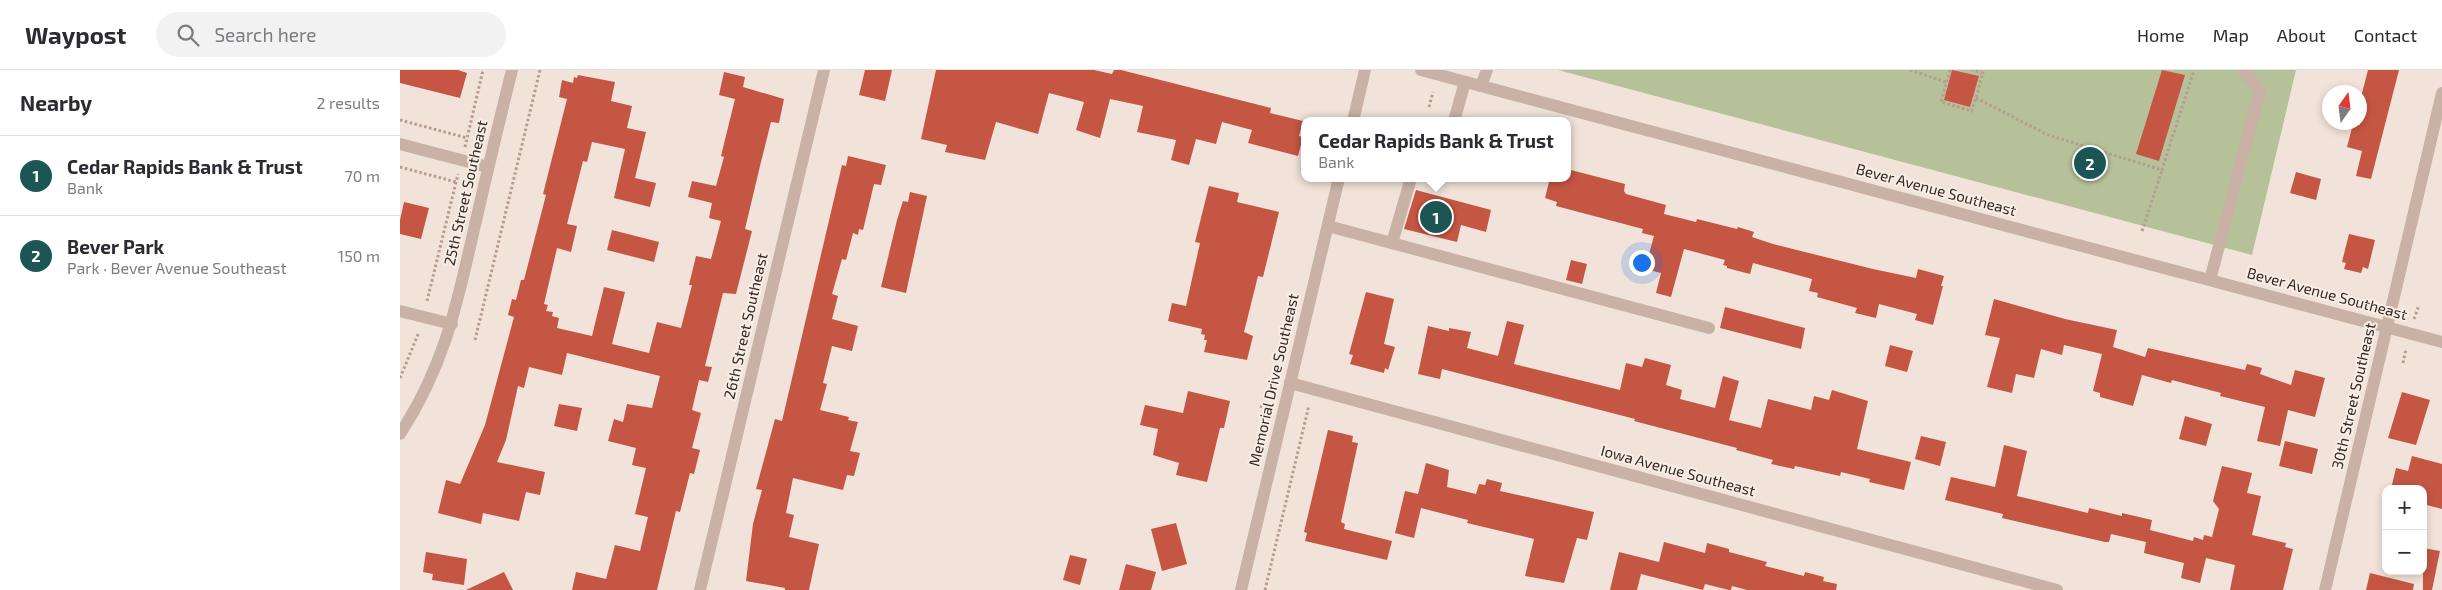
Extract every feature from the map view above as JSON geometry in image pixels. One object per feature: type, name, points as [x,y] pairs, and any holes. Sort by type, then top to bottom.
[{"type":"street","name":"25th Street Southeast","points":[[400,434],[416,409],[437,367],[452,324],[512,70]]},
{"type":"street","name":"26th Street Southeast","points":[[700,590],[824,70]]},
{"type":"street","points":[[1354,117],[1365,70]]},
{"type":"street","name":"Bever Avenue Southeast","points":[[1421,70],[2442,342]]},
{"type":"street","points":[[1481,86],[1487,70]]},
{"type":"street","points":[[2210,280],[2260,90],[2243,70]]},
{"type":"street","points":[[1455,117],[1465,82]]},
{"type":"street","name":"30th Street Southeast","points":[[2325,590],[2442,93]]},
{"type":"street","points":[[400,144],[488,167]]},
{"type":"street","name":"Memorial Drive Southeast","points":[[1241,590],[1338,182]]},
{"type":"street","points":[[1392,243],[1410,182]]},
{"type":"street","points":[[1328,226],[1708,328]]},
{"type":"street","points":[[400,311],[452,324]]},
{"type":"street","name":"Iowa Avenue Southeast","points":[[1290,383],[2057,590]]},
{"type":"path","points":[[465,147],[483,70]]},
{"type":"path","points":[[475,340],[540,70]]},
{"type":"path","points":[[1910,70],[1946,82]]},
{"type":"path","points":[[1950,70],[1941,102],[1972,111],[1983,73],[1972,70]]},
{"type":"path","points":[[2142,231],[2194,70]]},
{"type":"path","points":[[1429,107],[1433,92]]},
{"type":"path","points":[[1976,98],[2048,135],[2162,170]]},
{"type":"path","points":[[400,120],[467,138]]},
{"type":"path","points":[[400,168],[456,182]]},
{"type":"path","points":[[400,378],[423,317],[459,171]]},
{"type":"path","points":[[2414,320],[2418,305]]},
{"type":"path","points":[[2403,363],[2407,346]]},
{"type":"path","points":[[1265,590],[1309,405]]},
{"type":"path","points":[[1260,406],[1268,409]]},
{"type":"path","points":[[1297,416],[1305,418]]},
{"type":"green space","points":[[1558,70],[2296,70],[2252,255]]},
{"type":"building","points":[[400,70],[458,70],[467,73],[460,98],[400,83]]},
{"type":"building","points":[[865,70],[892,70],[885,101],[859,95]]},
{"type":"building","points":[[936,70],[1094,70],[1112,74],[1114,70],[1121,70],[1271,108],[1270,113],[1301,121],[1299,136],[1301,136],[1301,145],[1298,156],[1248,143],[1252,130],[1222,122],[1216,144],[1196,139],[1189,165],[1171,160],[1176,140],[1137,132],[1143,106],[1110,99],[1100,138],[1076,130],[1084,102],[1049,93],[1038,134],[996,122],[985,160],[945,152],[947,145],[921,139]]},
{"type":"building","points":[[1952,70],[1979,76],[1970,107],[1944,100]]},
{"type":"building","points":[[2162,70],[2185,75],[2159,161],[2136,154]]},
{"type":"building","points":[[2368,70],[2399,70],[2371,179],[2356,176],[2362,151],[2347,147],[2351,130],[2367,130],[2367,85],[2364,85]]},
{"type":"building","points":[[724,72],[745,77],[743,87],[784,99],[779,123],[771,122],[760,166],[745,229],[752,231],[736,294],[723,293],[705,366],[712,367],[708,382],[699,380],[692,410],[701,413],[692,448],[700,450],[694,474],[690,473],[680,512],[676,511],[657,590],[572,590],[576,572],[606,579],[615,545],[640,551],[648,517],[635,514],[646,468],[632,465],[636,448],[608,441],[614,419],[623,422],[627,404],[652,408],[660,376],[567,353],[562,375],[529,367],[524,388],[518,386],[506,440],[497,462],[545,472],[540,495],[526,492],[519,521],[483,513],[481,524],[438,513],[446,480],[460,484],[485,425],[514,317],[508,315],[512,299],[516,300],[521,280],[524,280],[546,195],[543,194],[567,99],[559,97],[562,80],[573,83],[574,77],[577,78],[578,75],[615,82],[611,101],[632,106],[627,128],[646,132],[635,178],[656,183],[650,207],[614,198],[625,149],[592,142],[587,162],[583,161],[567,224],[577,226],[571,252],[557,248],[544,304],[548,305],[546,311],[553,312],[552,316],[559,318],[557,328],[592,336],[604,287],[625,292],[612,344],[649,353],[657,322],[681,328],[692,285],[689,285],[696,256],[711,259],[721,221],[709,218],[712,203],[688,197],[692,181],[716,186],[724,157],[721,156],[735,99],[719,95]]},
{"type":"building","points":[[848,156],[886,165],[881,185],[874,184],[863,230],[859,229],[858,235],[853,233],[846,260],[842,259],[832,294],[838,296],[832,319],[858,326],[852,351],[832,346],[823,383],[827,384],[820,410],[849,417],[848,420],[858,422],[850,451],[860,453],[854,476],[847,475],[843,490],[793,478],[786,513],[794,515],[789,537],[819,544],[809,590],[785,590],[785,588],[746,581],[753,524],[762,490],[756,489],[775,419],[782,421],[842,165],[846,166]]},
{"type":"building","points":[[1571,170],[1625,184],[1624,191],[1626,194],[1666,205],[1664,214],[1696,222],[1697,219],[1737,229],[1738,227],[1754,232],[1752,237],[1773,244],[1873,269],[1916,278],[1918,269],[1944,276],[1933,325],[1915,320],[1917,314],[1879,304],[1876,318],[1855,313],[1857,308],[1817,297],[1818,293],[1809,291],[1812,279],[1753,263],[1750,274],[1727,268],[1727,266],[1723,265],[1725,260],[1684,249],[1671,297],[1656,293],[1661,273],[1645,269],[1654,236],[1642,233],[1643,229],[1556,206],[1557,202],[1545,198],[1549,182],[1571,182]]},
{"type":"building","points":[[2296,172],[2321,179],[2316,200],[2290,193]]},
{"type":"building","points":[[1209,186],[1239,193],[1237,202],[1279,212],[1263,277],[1258,276],[1244,332],[1253,336],[1247,360],[1204,352],[1207,340],[1204,340],[1205,335],[1201,334],[1202,329],[1168,321],[1172,303],[1186,306],[1200,243],[1195,242]]},
{"type":"building","points":[[1416,190],[1491,210],[1486,232],[1461,225],[1457,242],[1404,229]]},
{"type":"building","points":[[910,192],[927,196],[906,293],[881,287],[897,220],[903,201],[908,202]]},
{"type":"building","points":[[404,202],[429,208],[421,239],[400,234],[400,220]]},
{"type":"building","points":[[612,230],[659,242],[654,262],[607,250]]},
{"type":"building","points":[[2349,234],[2375,240],[2368,269],[2363,267],[2361,273],[2344,269],[2346,263],[2342,262]]},
{"type":"building","points":[[1571,260],[1587,264],[1582,284],[1566,280]]},
{"type":"building","points":[[1366,292],[1394,299],[1384,344],[1395,347],[1388,370],[1385,368],[1384,373],[1350,364],[1353,355],[1349,354]]},
{"type":"building","points":[[1994,299],[2065,319],[2117,330],[2113,347],[2145,357],[2148,348],[2245,370],[2247,364],[2262,368],[2260,374],[2291,385],[2295,370],[2325,378],[2315,417],[2288,410],[2280,446],[2257,441],[2265,407],[2220,396],[2221,393],[2172,380],[2171,383],[2142,375],[2133,406],[2100,397],[2100,393],[2093,391],[2102,354],[2064,345],[2062,355],[2041,349],[2034,378],[2016,374],[2012,393],[1987,387],[2000,338],[1985,335]]},
{"type":"building","points":[[1725,307],[1805,328],[1801,349],[1720,328]]},
{"type":"building","points":[[1507,321],[1524,325],[1514,364],[1620,390],[1626,363],[1642,367],[1645,358],[1671,365],[1666,385],[1682,390],[1680,399],[1715,408],[1723,376],[1739,381],[1729,420],[1761,428],[1768,399],[1811,410],[1814,396],[1829,400],[1832,390],[1868,401],[1857,449],[1911,462],[1904,490],[1869,482],[1870,479],[1841,472],[1840,476],[1795,466],[1794,469],[1771,464],[1773,460],[1736,450],[1737,448],[1634,421],[1635,419],[1442,369],[1440,379],[1418,374],[1428,326],[1449,331],[1449,328],[1471,332],[1467,348],[1498,356]]},
{"type":"building","points":[[1890,345],[1913,351],[1907,372],[1885,366]]},
{"type":"building","points":[[1188,391],[1230,401],[1224,428],[1220,428],[1207,482],[1176,475],[1179,463],[1153,455],[1158,429],[1140,425],[1145,405],[1183,413]]},
{"type":"building","points":[[2402,392],[2430,400],[2416,445],[2388,438]]},
{"type":"building","points":[[559,404],[582,408],[577,431],[554,426]]},
{"type":"building","points":[[2185,416],[2212,424],[2206,446],[2179,439]]},
{"type":"building","points":[[1328,430],[1353,436],[1352,442],[1358,443],[1341,522],[1345,524],[1344,529],[1392,541],[1387,560],[1305,541],[1307,533],[1304,532]]},
{"type":"building","points":[[1921,436],[1946,442],[1940,466],[1915,459]]},
{"type":"building","points":[[2285,441],[2318,449],[2312,474],[2279,466]]},
{"type":"building","points":[[2004,445],[2027,451],[2017,496],[2088,513],[2089,508],[2122,516],[2122,513],[2152,520],[2150,530],[2193,541],[2194,537],[2203,540],[2204,535],[2212,537],[2219,509],[2213,501],[2222,466],[2252,473],[2247,493],[2261,496],[2252,535],[2286,543],[2285,547],[2293,549],[2283,590],[2230,590],[2235,565],[2206,558],[2200,583],[2181,578],[2184,563],[2144,553],[2146,542],[2111,534],[2109,542],[2105,542],[2002,518],[2003,514],[1945,500],[1951,477],[1995,487]]},
{"type":"building","points":[[2412,456],[2442,464],[2442,509],[2427,505],[2427,485],[2392,485],[2396,468],[2408,471]]},
{"type":"building","points":[[1426,463],[1449,470],[1447,487],[1476,494],[1479,484],[1485,485],[1487,479],[1502,483],[1500,491],[1594,512],[1587,540],[1577,538],[1564,583],[1525,576],[1534,539],[1467,523],[1468,520],[1421,508],[1414,538],[1395,533],[1405,491],[1418,494]]},
{"type":"building","points":[[1176,523],[1187,564],[1162,571],[1151,529]]},
{"type":"building","points":[[1664,542],[1705,553],[1707,543],[1729,549],[1729,552],[1767,562],[1765,566],[1804,576],[1805,572],[1824,577],[1823,581],[1837,584],[1836,590],[1747,590],[1732,586],[1731,590],[1729,590],[1705,584],[1703,590],[1641,574],[1637,590],[1610,590],[1619,552],[1659,562]]},
{"type":"building","points":[[2427,549],[2440,551],[2432,590],[2423,590],[2423,575],[2427,575]]},
{"type":"building","points":[[426,552],[467,559],[464,585],[432,580],[433,574],[423,572]]},
{"type":"building","points":[[1070,555],[1087,559],[1080,585],[1063,580]]},
{"type":"building","points":[[1126,564],[1156,572],[1151,590],[1119,590]]},
{"type":"building","points":[[504,572],[513,590],[466,590]]},
{"type":"building","points":[[2370,573],[2414,584],[2413,590],[2366,590]]},
{"type":"place","name":"Bever Park","points":[[2090,163]]},
{"type":"place","name":"Cedar Rapids Bank & Trust","points":[[1436,217]]}]
